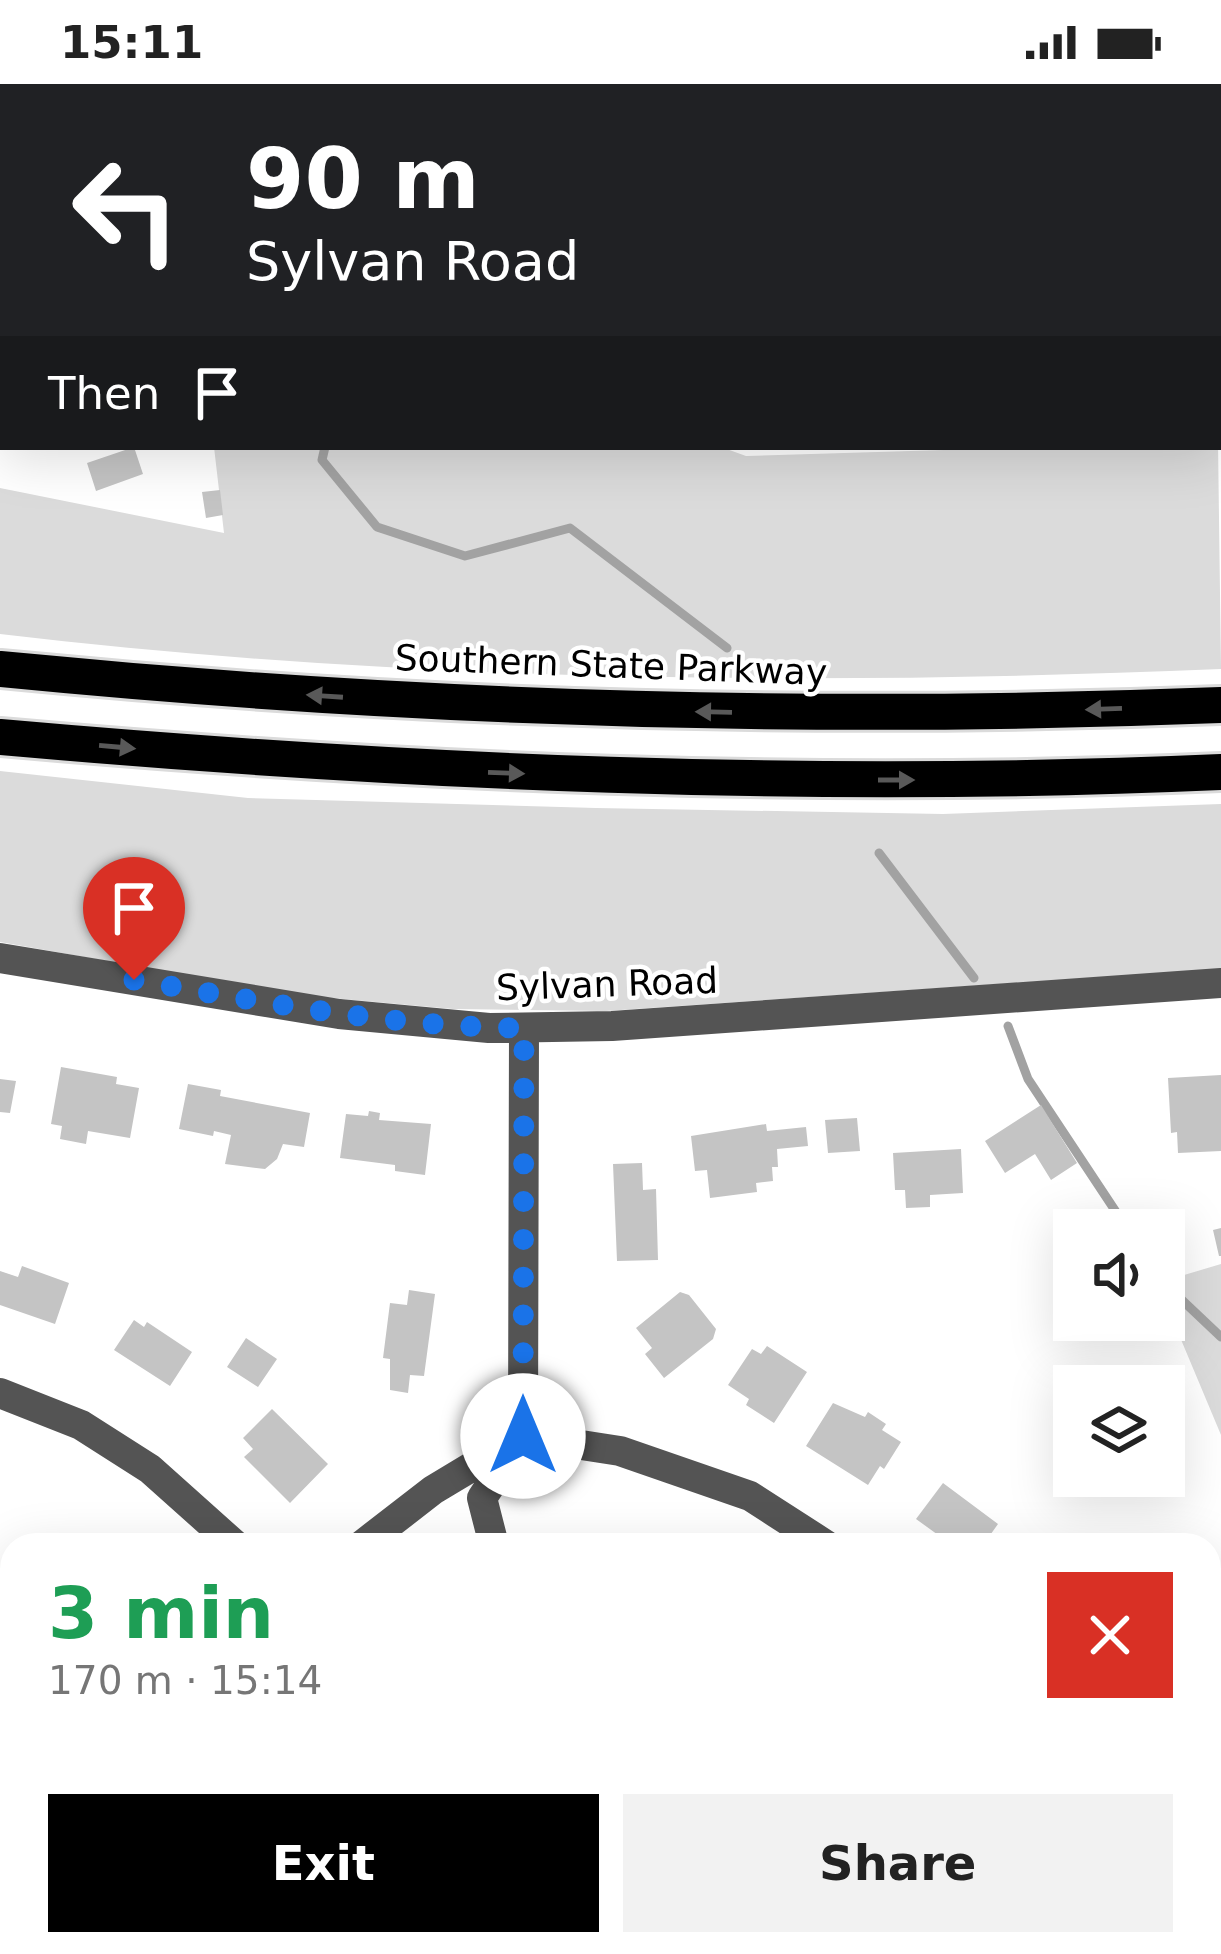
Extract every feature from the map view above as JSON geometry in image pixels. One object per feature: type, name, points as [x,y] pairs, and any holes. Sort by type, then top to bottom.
[{"type":"highway","name":"Southern State Parkway","points":[[0,669],[332,697],[661,711],[924,714],[1221,704]]},
{"type":"highway","points":[[0,737],[351,766],[628,777],[996,779],[1221,772]]},
{"type":"street","name":"Sylvan Road","points":[[0,958],[339,1014],[524,1028],[803,1015],[1221,983]]},
{"type":"street","points":[[491,1533],[482,1498],[523,1436],[524,1028]]},
{"type":"street","points":[[0,1393],[81,1425],[133,1458],[221,1533]]},
{"type":"street","points":[[377,1533],[433,1490],[523,1436],[620,1451],[750,1496],[807,1533]]},
{"type":"shaded area","points":[[214,450],[729,450],[746,456],[1218,450],[1221,669],[915,677],[610,676],[304,662],[0,634],[0,488],[224,533]]},
{"type":"shaded area","points":[[0,771],[248,798],[596,808],[943,814],[1221,804],[1221,969],[606,1011],[453,1009],[298,995],[0,942]]},
{"type":"shaded area","points":[[1221,1264],[1221,1435],[1182,1341],[1185,1275]]},
{"type":"building","points":[[135,450],[143,474],[96,491],[87,463]]},
{"type":"building","points":[[220,490],[223,515],[206,518],[202,492]]},
{"type":"building","points":[[61,1067],[117,1077],[116,1084],[139,1088],[130,1138],[88,1131],[86,1144],[60,1139],[62,1126],[51,1124]]},
{"type":"building","points":[[1221,1075],[1221,1151],[1178,1153],[1177,1132],[1171,1133],[1168,1078]]},
{"type":"building","points":[[0,1079],[16,1081],[10,1113],[0,1112]]},
{"type":"building","points":[[188,1084],[221,1090],[220,1096],[310,1113],[304,1147],[283,1144],[277,1159],[265,1169],[225,1164],[231,1135],[179,1129]]},
{"type":"building","points":[[1041,1105],[1077,1163],[1051,1180],[1035,1154],[1005,1173],[985,1141]]},
{"type":"building","points":[[369,1111],[380,1113],[379,1120],[431,1124],[425,1175],[395,1171],[395,1165],[340,1158],[346,1114],[368,1116]]},
{"type":"building","points":[[857,1118],[860,1151],[828,1153],[825,1120]]},
{"type":"building","points":[[766,1124],[767,1131],[806,1127],[808,1146],[777,1149],[773,1181],[756,1183],[757,1192],[710,1198],[707,1170],[695,1171],[691,1136]]},
{"type":"building","points":[[961,1149],[963,1193],[930,1195],[930,1207],[906,1208],[905,1190],[895,1190],[893,1153]]},
{"type":"building","points":[[642,1163],[643,1190],[656,1189],[658,1260],[617,1261],[613,1164]]},
{"type":"building","points":[[1221,1228],[1221,1256],[1219,1256],[1213,1230]]},
{"type":"building","points":[[22,1266],[69,1283],[55,1324],[0,1305],[0,1271],[18,1277]]},
{"type":"building","points":[[409,1290],[435,1294],[424,1376],[410,1375],[408,1393],[390,1390],[390,1359],[383,1358],[390,1303],[407,1305]]},
{"type":"building","points":[[680,1292],[689,1295],[716,1329],[713,1339],[664,1378],[645,1354],[652,1348],[636,1328]]},
{"type":"building","points":[[134,1320],[144,1327],[147,1322],[192,1352],[170,1386],[114,1350]]},
{"type":"building","points":[[246,1338],[277,1359],[258,1387],[227,1367]]},
{"type":"building","points":[[767,1346],[807,1372],[774,1423],[746,1405],[749,1399],[728,1385],[752,1349],[761,1354]]},
{"type":"building","points":[[833,1403],[865,1417],[868,1412],[886,1424],[882,1430],[901,1442],[868,1485],[806,1446]]},
{"type":"building","points":[[272,1409],[328,1464],[290,1503],[244,1457],[253,1449],[243,1438]]},
{"type":"building","points":[[943,1483],[998,1524],[992,1533],[935,1533],[916,1519]]},
{"type":"waterway","points":[[324,450],[322,460],[377,527],[465,556],[570,528],[727,648]]},
{"type":"waterway","points":[[879,853],[974,978]]},
{"type":"waterway","points":[[1008,1026],[1028,1079],[1114,1209]]},
{"type":"waterway","points":[[1185,1303],[1221,1337]]},
{"type":"route","points":[[134,980],[339,1014],[524,1028],[523,1436]]}]
